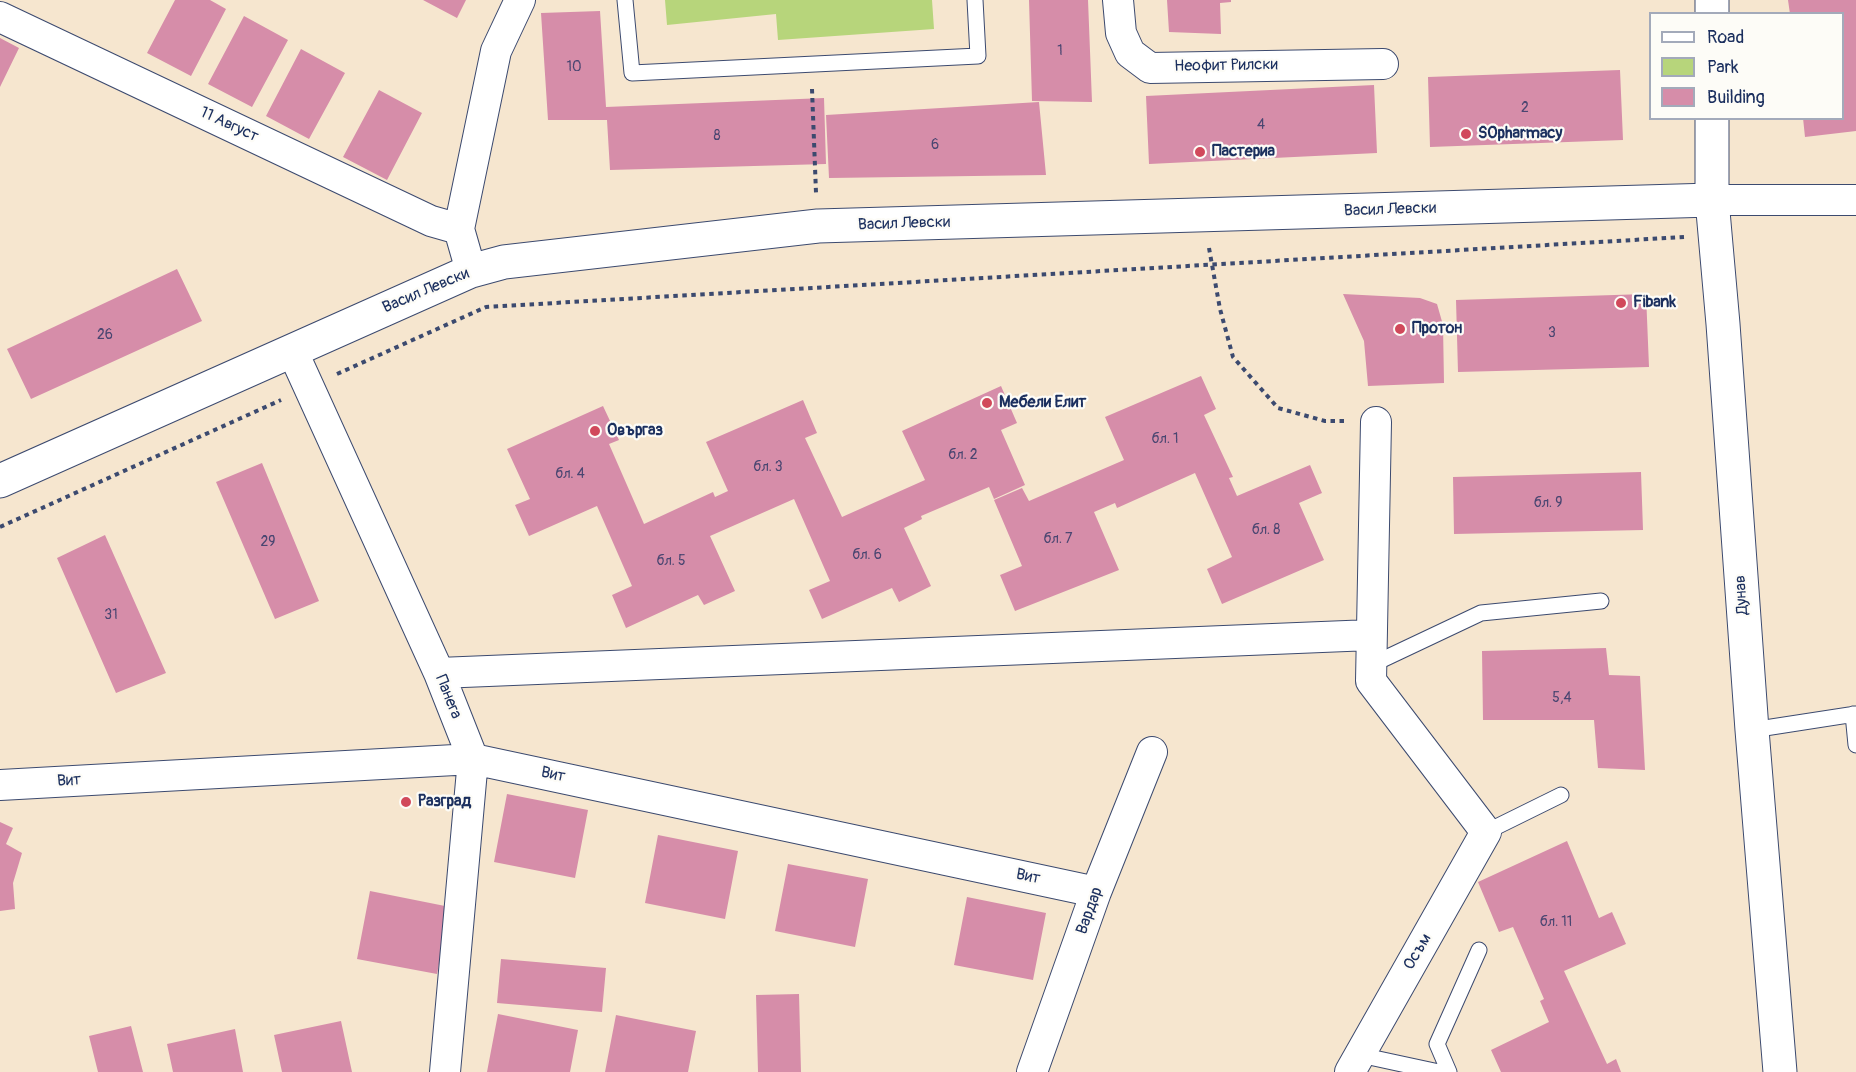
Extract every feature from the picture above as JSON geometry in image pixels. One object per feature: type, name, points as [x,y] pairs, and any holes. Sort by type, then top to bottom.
[{"type":"street","points":[[471,271],[459,229],[496,51],[520,0]]},
{"type":"street","name":"Неофит Рилски","points":[[1118,0],[1120,33],[1130,53],[1150,68],[1383,64]]},
{"type":"street","name":"11 Август","points":[[0,18],[431,221],[459,229]]},
{"type":"street","name":"Дунав","points":[[1712,120],[1712,200],[1780,1072]]},
{"type":"street","name":"Васил Левски","points":[[0,482],[471,271],[504,262],[818,226],[1712,200],[1856,200]]},
{"type":"street","name":"Панега","points":[[292,350],[439,673],[473,759],[445,1072]]},
{"type":"street","points":[[1376,422],[1371,681],[1486,832]]},
{"type":"street","points":[[439,673],[1371,635]]},
{"type":"street","name":"Вардар","points":[[1032,1072],[1096,892],[1152,752]]},
{"type":"street","name":"Вит","points":[[0,785],[473,759],[1096,892]]},
{"type":"street","name":"Осъм","points":[[1355,1064],[1486,832]]},
{"type":"lane","points":[[625,0],[632,73],[978,56],[975,0]]},
{"type":"lane","points":[[1371,665],[1481,613],[1601,601]]},
{"type":"lane","points":[[1752,730],[1854,714],[1856,745]]},
{"type":"lane","points":[[1486,832],[1561,795]]},
{"type":"lane","points":[[1449,1072],[1437,1044],[1479,950]]},
{"type":"lane","points":[[1355,1064],[1439,1072]]},
{"type":"path","points":[[812,98],[817,198]]},
{"type":"path","points":[[1203,215],[1220,309],[1233,357],[1278,408],[1325,422],[1376,422]]},
{"type":"path","points":[[0,527],[486,307],[1715,236]]},
{"type":"green space","points":[[665,0],[932,0],[934,29],[778,40],[776,14],[667,25]]},
{"type":"building","points":[[175,0],[210,0],[226,9],[191,76],[147,53]]},
{"type":"building","points":[[423,0],[466,0],[457,18]]},
{"type":"building","points":[[1029,0],[1088,0],[1092,102],[1032,101]]},
{"type":"building","points":[[1167,0],[1231,0],[1231,2],[1220,3],[1221,34],[1169,32]]},
{"type":"building","points":[[1788,0],[1856,0],[1856,131],[1805,137],[1803,120],[1844,120],[1844,12],[1790,12]]},
{"type":"building","points":[[600,11],[606,107],[824,98],[826,164],[610,170],[607,120],[548,120],[541,13]]},
{"type":"building","points":[[244,16],[288,40],[252,107],[208,84]]},
{"type":"building","points":[[0,38],[19,48],[0,87]]},
{"type":"building","points":[[301,49],[345,73],[309,139],[266,116]]},
{"type":"building","points":[[1620,70],[1623,140],[1430,147],[1428,77]]},
{"type":"building","points":[[1374,85],[1377,153],[1149,164],[1146,96]]},
{"type":"building","points":[[379,90],[422,113],[387,180],[343,157]]},
{"type":"building","points":[[1039,102],[1046,175],[829,178],[826,115]]},
{"type":"building","points":[[177,269],[202,321],[31,399],[7,349]]},
{"type":"building","points":[[1343,294],[1420,298],[1437,304],[1443,325],[1444,383],[1368,386],[1364,341]]},
{"type":"building","points":[[1646,294],[1649,367],[1458,372],[1456,300]]},
{"type":"building","points":[[1201,376],[1216,409],[1204,415],[1233,477],[1229,478],[1237,496],[1310,465],[1322,493],[1299,503],[1324,560],[1222,604],[1207,569],[1232,557],[1195,473],[1117,508],[1115,503],[1094,512],[1119,570],[1015,611],[1000,575],[1022,566],[994,500],[1022,488],[1029,501],[1124,460],[1105,417]]},
{"type":"building","points":[[1001,386],[1017,423],[1001,430],[1025,485],[994,499],[989,487],[921,516],[922,519],[904,528],[931,586],[899,602],[892,588],[822,619],[809,590],[830,581],[794,499],[710,536],[735,591],[704,605],[698,595],[626,628],[612,595],[632,586],[597,506],[529,536],[515,505],[530,499],[507,449],[603,406],[619,440],[609,444],[644,524],[713,492],[715,497],[728,491],[706,442],[803,400],[817,433],[805,438],[842,517],[925,480],[902,431]]},
{"type":"building","points":[[262,463],[319,601],[275,619],[216,482]]},
{"type":"building","points":[[1641,472],[1643,530],[1454,534],[1453,477]]},
{"type":"building","points":[[105,535],[166,673],[116,693],[57,558]]},
{"type":"building","points":[[1606,648],[1609,675],[1640,676],[1645,770],[1598,768],[1594,720],[1483,720],[1482,651]]},
{"type":"building","points":[[507,794],[588,810],[575,878],[494,862]]},
{"type":"building","points":[[0,822],[13,828],[6,844],[22,853],[13,883],[15,909],[0,911]]},
{"type":"building","points":[[658,835],[738,851],[725,919],[645,903]]},
{"type":"building","points":[[1567,841],[1599,918],[1612,912],[1626,944],[1564,971],[1607,1064],[1616,1059],[1621,1072],[1501,1072],[1491,1050],[1549,1022],[1540,1001],[1544,999],[1513,927],[1499,932],[1478,882]]},
{"type":"building","points":[[788,864],[868,879],[855,947],[775,931]]},
{"type":"building","points":[[370,891],[450,907],[437,974],[357,959]]},
{"type":"building","points":[[967,897],[1046,913],[1033,980],[954,965]]},
{"type":"building","points":[[501,959],[606,968],[602,1012],[497,1003]]},
{"type":"building","points":[[799,994],[801,1072],[758,1072],[756,995]]},
{"type":"building","points":[[498,1014],[578,1030],[570,1072],[487,1072]]},
{"type":"building","points":[[616,1015],[696,1031],[688,1072],[605,1072]]},
{"type":"building","points":[[341,1021],[352,1072],[282,1072],[274,1035]]},
{"type":"building","points":[[131,1026],[143,1072],[98,1072],[89,1036]]},
{"type":"building","points":[[235,1029],[243,1072],[173,1072],[167,1044]]},
{"type":"place","name":"SOpharmacy","points":[[1466,134]]},
{"type":"place","name":"Пастериа","points":[[1200,152]]},
{"type":"place","name":"Fibank","points":[[1621,303]]},
{"type":"place","name":"Протон","points":[[1400,329]]},
{"type":"place","name":"Мебели Елит","points":[[987,403]]},
{"type":"place","name":"Овъргаз","points":[[595,431]]},
{"type":"place","name":"Разград","points":[[406,802]]}]
